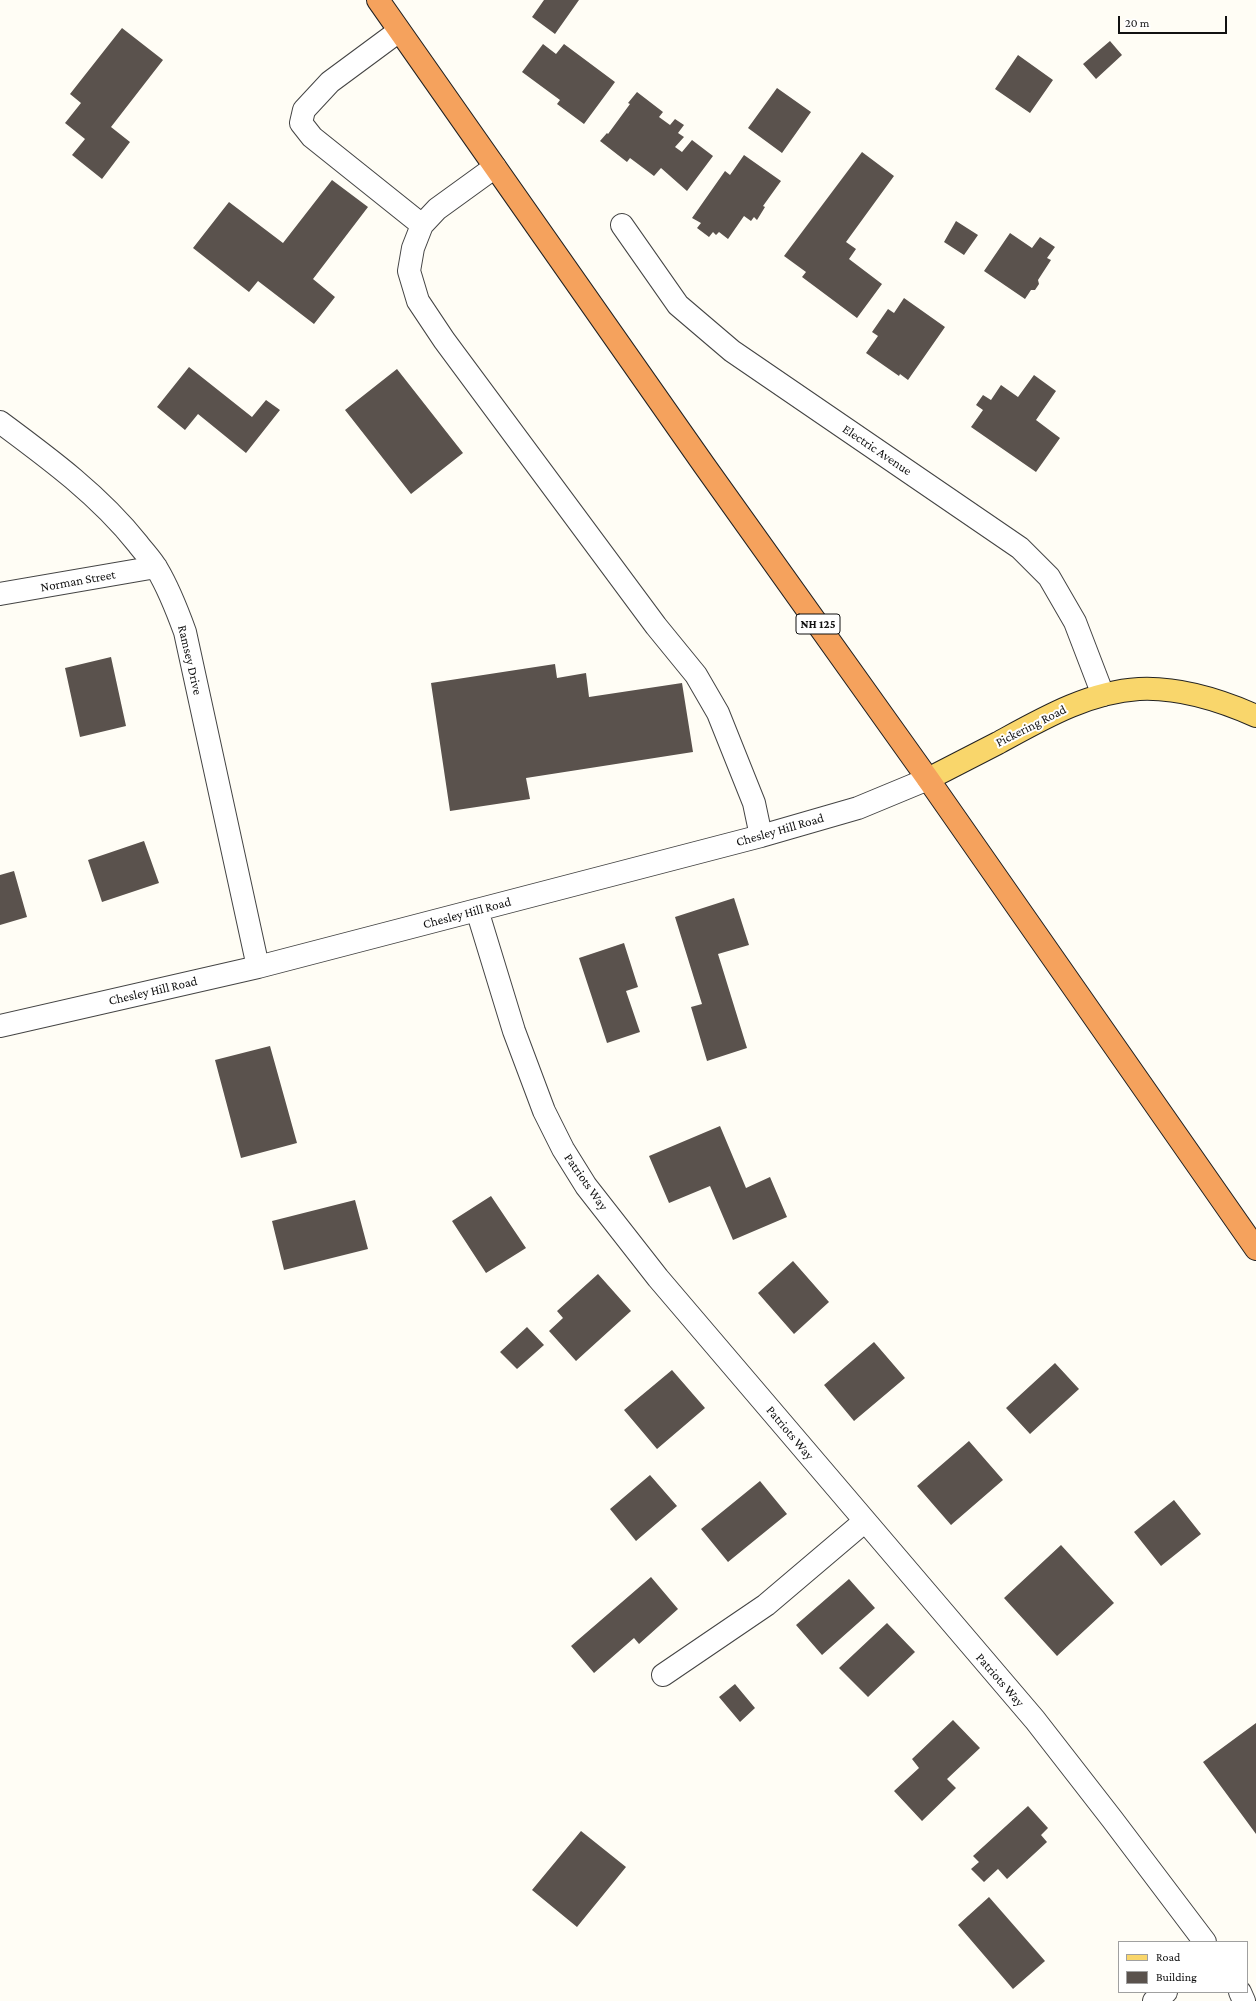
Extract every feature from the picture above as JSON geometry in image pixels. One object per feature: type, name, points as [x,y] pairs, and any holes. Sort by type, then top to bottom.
[{"type":"highway","name":"NH 125","points":[[378,0],[928,779],[1256,1249]]},
{"type":"main road","name":"Pickering Road","points":[[928,779],[1054,713],[1103,695],[1139,689],[1179,692],[1224,702],[1256,716]]},
{"type":"street","points":[[399,30],[330,82],[304,110],[302,123],[312,137],[422,225]]},
{"type":"street","points":[[495,167],[437,209],[422,225],[413,248],[409,271],[418,301],[444,340],[647,614],[696,675],[718,713],[754,803],[762,836]]},
{"type":"street","name":"Electric Avenue","points":[[622,225],[678,305],[732,351],[1020,548],[1049,577],[1075,622],[1103,695]]},
{"type":"street","name":"Ramsey Drive","points":[[0,422],[65,472],[98,500],[126,530],[156,567],[173,599],[185,632],[258,967]]},
{"type":"street","name":"Norman Street","points":[[0,594],[156,567]]},
{"type":"street","name":"Chesley Hill Road","points":[[0,1026],[258,967],[762,836],[858,808],[928,779]]},
{"type":"street","name":"Patriots Way","points":[[477,910],[514,1031],[544,1111],[586,1186],[658,1278],[1035,1720],[1204,1941]]},
{"type":"street","points":[[663,1675],[766,1605],[865,1521]]},
{"type":"street","points":[[1154,2001],[1165,1993]]},
{"type":"building","points":[[544,0],[579,0],[555,34],[532,17]]},
{"type":"building","points":[[122,28],[163,60],[111,127],[130,142],[102,179],[72,155],[85,139],[65,123],[81,103],[70,94]]},
{"type":"building","points":[[1110,41],[1122,55],[1096,79],[1083,64]]},
{"type":"building","points":[[543,44],[556,54],[564,44],[615,82],[584,124],[557,104],[560,100],[522,72]]},
{"type":"building","points":[[1018,55],[1053,80],[1030,113],[995,89]]},
{"type":"building","points":[[777,88],[811,112],[782,153],[748,128]]},
{"type":"building","points":[[637,92],[663,112],[659,117],[670,125],[675,119],[684,125],[678,133],[684,137],[675,147],[682,152],[692,140],[713,156],[687,191],[661,168],[654,176],[630,158],[627,162],[600,141],[607,133],[608,134]]},
{"type":"building","points":[[862,152],[894,176],[846,242],[856,249],[849,259],[882,284],[857,318],[802,277],[806,272],[784,256]]},
{"type":"building","points":[[744,155],[781,181],[763,206],[765,207],[757,220],[754,217],[751,221],[744,216],[728,239],[719,232],[716,235],[713,232],[709,237],[697,228],[701,223],[692,218],[725,171],[730,175]]},
{"type":"building","points":[[332,180],[368,207],[313,279],[335,297],[314,324],[258,281],[249,292],[193,248],[229,202],[283,243]]},
{"type":"building","points":[[956,221],[978,235],[964,255],[944,242]]},
{"type":"building","points":[[1010,233],[1032,248],[1040,237],[1055,247],[1047,258],[1051,260],[1038,280],[1039,284],[1035,290],[1031,290],[1025,299],[984,271]]},
{"type":"building","points":[[904,298],[945,327],[908,380],[900,374],[899,376],[866,353],[878,336],[872,332],[888,309],[894,313]]},
{"type":"building","points":[[189,367],[252,417],[266,400],[280,410],[246,453],[198,414],[185,430],[157,407]]},
{"type":"building","points":[[397,369],[463,453],[411,494],[345,410]]},
{"type":"building","points":[[1034,375],[1056,391],[1036,420],[1060,438],[1036,472],[971,427],[983,410],[976,405],[983,395],[991,400],[1001,385],[1018,397]]},
{"type":"building","points":[[111,657],[126,726],[80,737],[65,668]]},
{"type":"building","points":[[555,664],[557,678],[586,673],[589,697],[682,683],[693,752],[526,778],[530,799],[450,811],[431,683]]},
{"type":"building","points":[[144,841],[159,883],[102,902],[88,860]]},
{"type":"building","points":[[14,871],[27,917],[0,925],[0,875]]},
{"type":"building","points":[[734,898],[749,945],[718,954],[747,1048],[707,1061],[691,1007],[702,1004],[675,917]]},
{"type":"building","points":[[624,943],[638,987],[626,991],[640,1032],[607,1043],[579,958]]},
{"type":"building","points":[[270,1046],[297,1143],[241,1158],[215,1060]]},
{"type":"building","points":[[720,1126],[746,1188],[770,1177],[787,1217],[733,1240],[710,1186],[669,1203],[649,1156]]},
{"type":"building","points":[[491,1196],[526,1248],[486,1273],[452,1221]]},
{"type":"building","points":[[355,1200],[368,1249],[284,1270],[272,1221]]},
{"type":"building","points":[[793,1261],[829,1302],[794,1334],[758,1293]]},
{"type":"building","points":[[598,1274],[631,1311],[576,1361],[549,1331],[563,1318],[557,1311]]},
{"type":"building","points":[[527,1327],[544,1345],[517,1369],[500,1352]]},
{"type":"building","points":[[874,1342],[905,1378],[854,1421],[824,1385]]},
{"type":"building","points":[[1055,1363],[1079,1389],[1030,1434],[1006,1408]]},
{"type":"building","points":[[672,1370],[705,1408],[657,1449],[624,1410]]},
{"type":"building","points":[[969,1441],[1003,1480],[951,1525],[917,1486]]},
{"type":"building","points":[[650,1475],[677,1506],[636,1541],[610,1509]]},
{"type":"building","points":[[760,1481],[787,1514],[728,1562],[701,1529]]},
{"type":"building","points":[[1174,1500],[1201,1534],[1161,1566],[1134,1532]]},
{"type":"building","points":[[1061,1545],[1114,1603],[1057,1656],[1004,1598]]},
{"type":"building","points":[[651,1577],[678,1609],[639,1644],[634,1638],[594,1673],[571,1646]]},
{"type":"building","points":[[849,1579],[875,1608],[822,1655],[796,1625]]},
{"type":"building","points":[[887,1623],[915,1652],[868,1697],[839,1668]]},
{"type":"building","points":[[735,1684],[755,1708],[740,1722],[719,1697]]},
{"type":"building","points":[[953,1720],[980,1748],[947,1779],[956,1788],[922,1821],[894,1791],[919,1768],[912,1759]]},
{"type":"building","points":[[1256,1723],[1256,1834],[1203,1762]]},
{"type":"building","points":[[1028,1806],[1048,1828],[1041,1835],[1047,1842],[1007,1879],[998,1869],[984,1882],[971,1869],[979,1862],[973,1856]]},
{"type":"building","points":[[581,1831],[626,1867],[577,1927],[532,1890]]},
{"type":"building","points":[[989,1897],[1045,1961],[1013,1989],[958,1925]]}]
